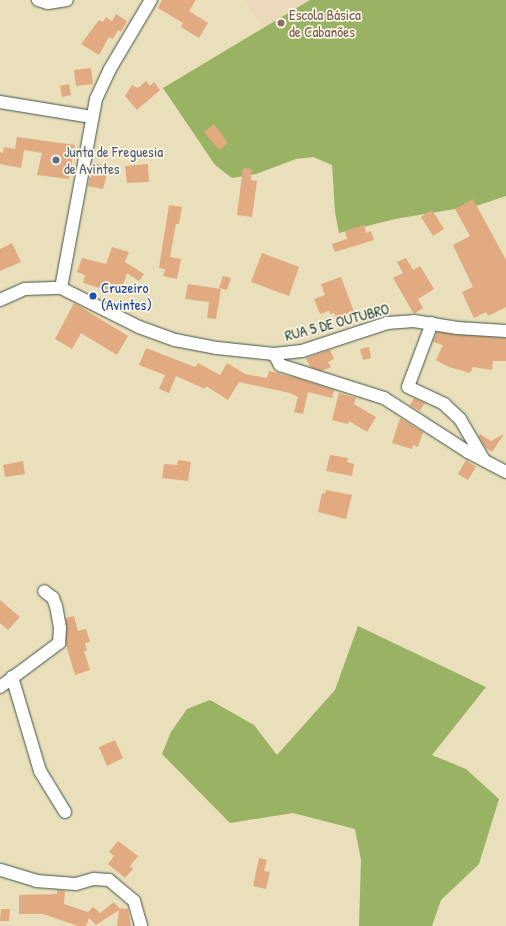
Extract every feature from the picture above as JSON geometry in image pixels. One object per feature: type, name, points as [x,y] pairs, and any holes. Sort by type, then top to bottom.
[{"type":"street","points":[[38,0],[48,3],[67,0]]},
{"type":"street","points":[[61,288],[96,99],[110,69],[151,0]]},
{"type":"street","points":[[0,102],[92,117]]},
{"type":"street","points":[[48,287],[66,267]]},
{"type":"street","name":"RUA 5 DE OUTUBRO","points":[[0,300],[25,289],[48,287],[61,288],[139,327],[175,340],[217,348],[274,354],[302,351],[387,323],[414,321],[506,331]]},
{"type":"street","points":[[432,323],[408,387],[444,404],[460,419],[484,460]]},
{"type":"street","points":[[274,354],[280,365],[384,398],[506,472]]},
{"type":"street","points":[[0,687],[59,643],[60,628],[56,606],[53,598],[44,591]]},
{"type":"street","points":[[12,677],[40,771],[65,812]]},
{"type":"street","points":[[1,870],[36,881],[76,884],[94,879],[109,880],[134,901],[141,926]]},
{"type":"shaded area","name":"Escola Básica de Cabanões","points":[[243,0],[332,0],[277,43]]},
{"type":"green space","points":[[310,0],[506,0],[506,196],[479,205],[395,219],[339,233],[335,212],[332,165],[313,157],[296,159],[256,174],[232,178],[215,165],[163,88]]},
{"type":"green space","points":[[358,626],[486,687],[432,755],[466,769],[499,799],[479,864],[441,900],[432,926],[359,926],[361,860],[355,829],[293,813],[230,823],[162,754],[171,732],[187,709],[210,700],[254,725],[277,755],[335,690]]},
{"type":"building","points":[[162,0],[196,0],[189,11],[208,23],[199,38],[181,27],[183,23],[158,8]]},
{"type":"building","points":[[116,14],[127,21],[121,32],[118,30],[113,39],[109,37],[99,55],[81,44],[99,20],[103,22],[106,17],[112,21]]},
{"type":"building","points":[[91,68],[93,84],[76,86],[74,70]]},
{"type":"building","points":[[146,81],[150,86],[154,82],[160,90],[137,110],[125,96],[132,85],[138,88]]},
{"type":"building","points":[[69,84],[71,95],[62,97],[60,86]]},
{"type":"building","points":[[214,124],[228,143],[219,150],[204,132]]},
{"type":"building","name":"Junta de Freguesia de Avintes","points":[[17,137],[75,145],[69,179],[37,175],[42,153],[24,150],[21,168],[0,164],[0,152],[3,153],[4,147],[15,149]]},
{"type":"building","points":[[92,163],[109,166],[103,189],[88,186]]},
{"type":"building","points":[[148,164],[149,182],[127,183],[125,166]]},
{"type":"building","points":[[243,168],[252,169],[251,180],[257,181],[252,217],[237,215]]},
{"type":"building","points":[[473,199],[506,260],[506,307],[488,316],[486,312],[474,318],[462,292],[473,287],[453,245],[470,236],[455,209]]},
{"type":"building","points":[[169,205],[182,207],[179,224],[176,224],[170,257],[181,259],[177,279],[163,276],[165,269],[159,268]]},
{"type":"building","points":[[432,210],[444,229],[433,236],[421,217]]},
{"type":"building","points":[[364,225],[366,233],[371,231],[374,240],[335,252],[332,244],[347,239],[345,231]]},
{"type":"building","points":[[12,243],[21,262],[0,271],[0,249]]},
{"type":"building","points":[[112,247],[129,252],[125,262],[144,274],[139,281],[127,273],[120,294],[83,283],[85,275],[77,272],[82,258],[106,264]]},
{"type":"building","points":[[262,253],[299,267],[289,296],[251,282]]},
{"type":"building","points":[[406,258],[413,270],[420,266],[434,289],[418,299],[423,308],[414,314],[393,278],[403,273],[397,262]]},
{"type":"building","points":[[223,276],[231,278],[227,290],[219,288]]},
{"type":"building","points":[[341,277],[354,312],[336,318],[334,313],[330,314],[329,311],[320,314],[314,299],[325,295],[321,284]]},
{"type":"building","points":[[188,284],[221,289],[216,319],[207,318],[209,302],[185,299]]},
{"type":"building","points":[[74,303],[128,336],[117,355],[81,333],[72,349],[55,339]]},
{"type":"building","points":[[437,332],[506,338],[506,361],[493,361],[492,370],[473,367],[470,373],[449,367],[436,360],[443,345],[433,342]]},
{"type":"building","points":[[369,347],[371,358],[363,360],[360,349]]},
{"type":"building","points":[[146,348],[195,367],[198,363],[220,375],[227,363],[245,374],[267,378],[269,371],[334,390],[332,398],[308,392],[303,414],[294,412],[298,397],[290,393],[239,382],[228,400],[206,386],[205,389],[176,376],[169,393],[159,389],[165,375],[139,365]]},
{"type":"building","points":[[330,350],[334,359],[328,362],[331,367],[322,371],[310,367],[306,358]]},
{"type":"building","points":[[339,393],[356,398],[354,404],[376,417],[367,432],[349,421],[348,424],[332,420]]},
{"type":"building","points":[[414,398],[425,403],[420,411],[410,405]]},
{"type":"building","points":[[400,418],[423,432],[418,447],[413,445],[412,449],[392,443]]},
{"type":"building","points":[[480,434],[491,441],[504,434],[492,452],[485,447],[479,437]]},
{"type":"building","points":[[330,455],[348,458],[347,462],[354,464],[352,476],[326,471]]},
{"type":"building","points":[[178,460],[191,462],[188,481],[162,478],[164,464],[177,465]]},
{"type":"building","points":[[466,460],[476,467],[468,480],[458,474]]},
{"type":"building","points":[[23,461],[25,474],[5,477],[3,465]]},
{"type":"building","points":[[326,490],[352,495],[346,519],[318,512],[322,493],[325,494]]},
{"type":"building","points":[[0,600],[20,617],[8,630],[0,623]]},
{"type":"building","points":[[74,616],[78,631],[86,629],[90,642],[85,643],[87,651],[84,651],[90,670],[75,675],[66,645],[66,618]]},
{"type":"building","points":[[115,740],[123,758],[107,766],[99,747]]},
{"type":"building","points":[[118,841],[138,856],[130,866],[133,869],[125,878],[108,864],[114,856],[109,852]]},
{"type":"building","points":[[259,858],[267,860],[264,871],[270,872],[266,889],[253,886]]},
{"type":"building","points":[[57,890],[65,891],[64,904],[88,912],[93,907],[100,913],[114,902],[119,908],[128,909],[131,926],[117,926],[119,910],[96,925],[89,918],[86,926],[78,926],[43,914],[19,914],[19,895],[57,894]]},
{"type":"building","points":[[1,909],[10,909],[9,921],[0,921]]},
{"type":"place","name":"Escola Básica de Cabanões","points":[[281,23]]},
{"type":"place","name":"Junta de Freguesia de Avintes","points":[[56,160]]},
{"type":"place","name":"Cruzeiro (Avintes)","points":[[93,296]]}]
